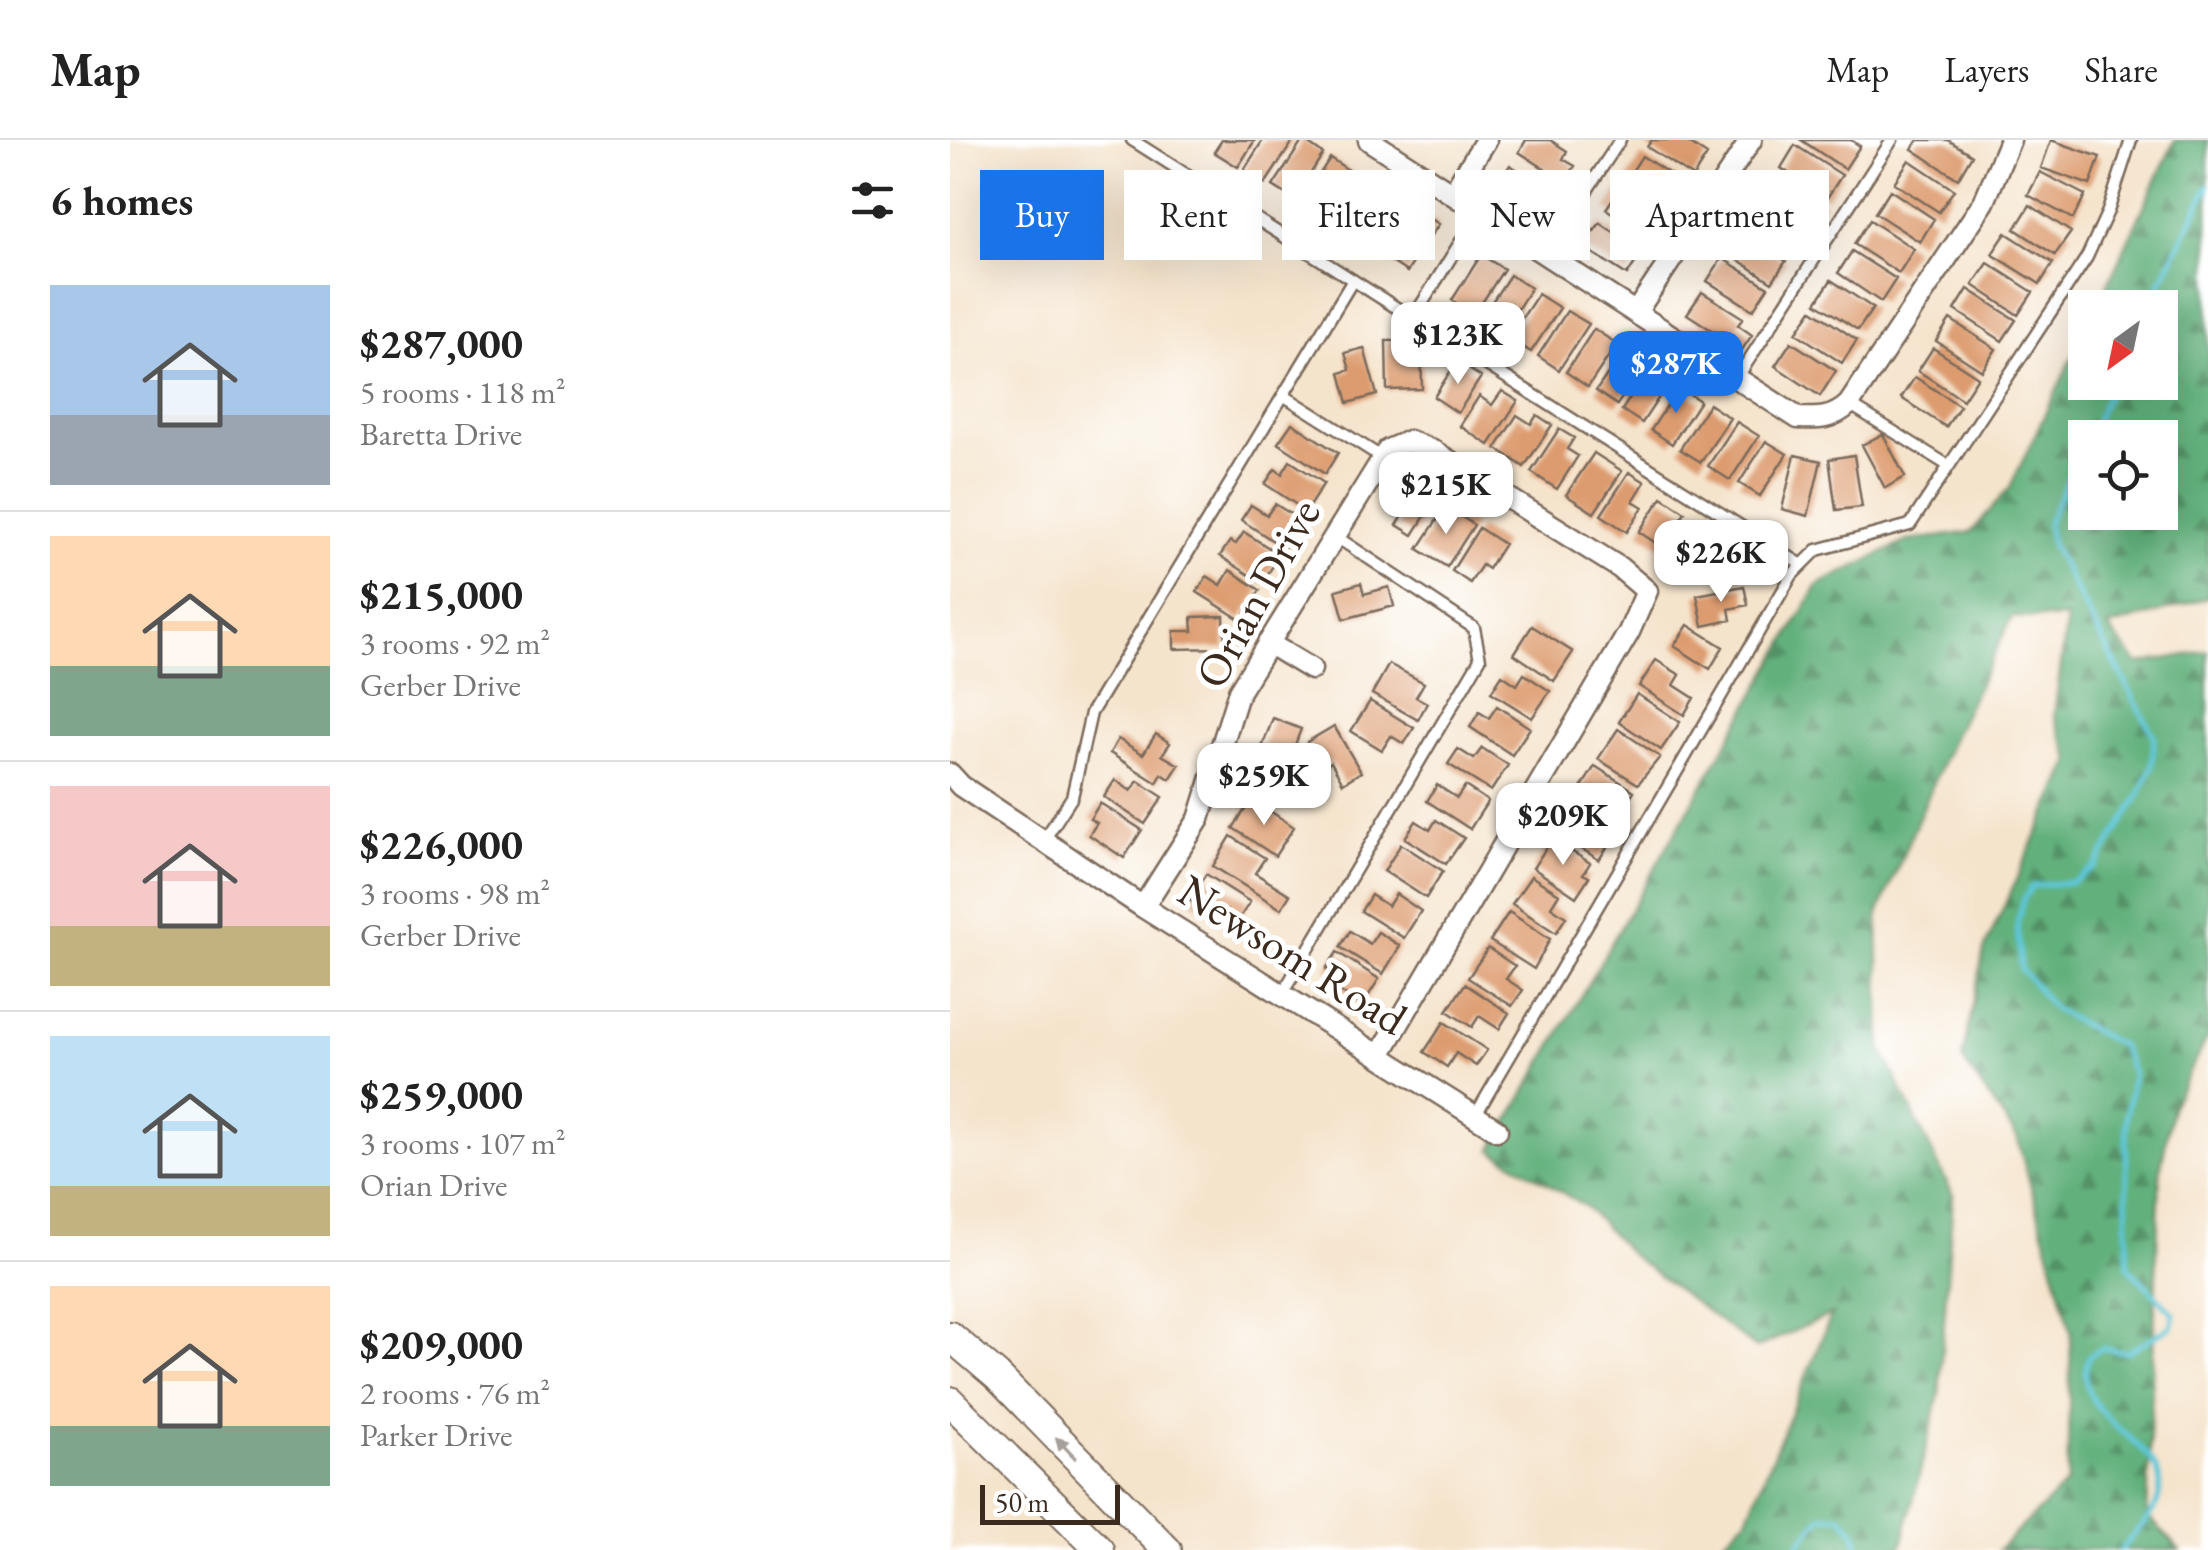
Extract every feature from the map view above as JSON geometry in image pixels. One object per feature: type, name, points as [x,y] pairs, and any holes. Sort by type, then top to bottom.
[{"type":"main road","points":[[950,1336],[998,1377],[1160,1548]]},
{"type":"main road","points":[[950,1402],[1100,1550]]},
{"type":"street","points":[[1370,140],[1454,191],[1486,140]]},
{"type":"street","points":[[1636,312],[1751,140]]},
{"type":"street","points":[[1558,260],[1798,418],[1822,419],[1838,414],[1849,404],[1984,202],[2010,140]]},
{"type":"street","name":"Orian Drive","points":[[1143,907],[1199,819],[1239,691],[1382,458],[1409,441],[1435,452],[1620,568],[1647,591],[1629,632],[1380,1056]]},
{"type":"street","points":[[1268,643],[1312,669]]},
{"type":"street","name":"Newsom Road","points":[[950,774],[1143,907],[1496,1130]]},
{"type":"lane","points":[[1132,140],[1802,565]]},
{"type":"lane","points":[[1590,185],[1620,140]]},
{"type":"lane","points":[[1737,378],[1892,140]]},
{"type":"lane","points":[[1475,1116],[1792,575],[1817,550],[1910,525],[2086,258],[2108,211],[2130,140]]},
{"type":"lane","points":[[1412,318],[1455,250]]},
{"type":"lane","points":[[1044,841],[1072,797],[1091,713],[1353,280]]},
{"type":"lane","points":[[1283,395],[1382,458]]},
{"type":"lane","points":[[1849,404],[1949,466]]},
{"type":"lane","points":[[1282,995],[1480,659],[1474,628],[1334,535]]},
{"type":"green space","points":[[2175,140],[2208,140],[2208,598],[2108,627],[2138,664],[2208,651],[2208,1036],[2173,1104],[2160,1172],[2147,1515],[2180,1550],[1998,1550],[2067,1483],[2071,1331],[2017,1137],[1962,1059],[1984,950],[2071,760],[2054,716],[2067,619],[2012,617],[1954,735],[1878,914],[1881,1048],[1953,1195],[1939,1395],[1902,1545],[1898,1550],[1714,1550],[1747,1518],[1832,1314],[1756,1348],[1631,1255],[1586,1207],[1492,1150],[1818,585],[1907,541],[1971,532],[2010,487],[2068,366],[2068,400],[2178,400],[2178,290],[2105,290]]},
{"type":"building","points":[[1222,140],[1255,140],[1238,167],[1214,152]]},
{"type":"building","points":[[1263,140],[1294,140],[1265,184],[1262,170],[1244,170]]},
{"type":"building","points":[[1303,140],[1323,154],[1313,170],[1283,170]]},
{"type":"building","points":[[1526,140],[1550,140],[1567,151],[1563,159],[1575,166],[1572,170],[1547,170],[1519,152]]},
{"type":"building","points":[[1652,140],[1684,140],[1707,155],[1697,170],[1682,170],[1647,147]]},
{"type":"building","points":[[1801,140],[1851,140],[1860,146],[1845,169]]},
{"type":"building","points":[[1918,140],[1948,140],[1972,155],[1958,179],[1912,149]]},
{"type":"building","points":[[2051,140],[2100,157],[2090,185],[2041,168]]},
{"type":"building","points":[[1795,145],[1842,175],[1829,195],[1829,170],[1781,168]]},
{"type":"building","points":[[1642,156],[1664,170],[1633,170]]},
{"type":"building","points":[[1330,158],[1348,170],[1322,170]]},
{"type":"building","points":[[1909,160],[1954,190],[1939,212],[1894,183]]},
{"type":"building","points":[[1282,172],[1282,192],[1273,186]]},
{"type":"building","points":[[2040,172],[2085,195],[2073,219],[2028,195]]},
{"type":"building","points":[[1890,190],[1934,219],[1920,242],[1875,213]]},
{"type":"building","points":[[2030,205],[2071,232],[2055,255],[2015,229]]},
{"type":"building","points":[[1870,220],[1914,249],[1899,273],[1854,244]]},
{"type":"building","points":[[1600,223],[1610,230],[1610,260],[1637,260],[1627,275],[1590,251],[1590,228],[1594,231]]},
{"type":"building","points":[[2006,233],[2053,263],[2040,284],[1992,254]]},
{"type":"building","points":[[1852,251],[1896,279],[1881,302],[1838,273]]},
{"type":"building","points":[[1389,260],[1415,260],[1407,272]]},
{"type":"building","points":[[1478,260],[1489,260],[1504,269],[1474,315],[1452,300]]},
{"type":"building","points":[[1721,260],[1725,260],[1768,287],[1753,310],[1707,281]]},
{"type":"building","points":[[1738,260],[1786,261],[1772,282]]},
{"type":"building","points":[[1988,263],[2033,292],[2018,315],[1973,285]]},
{"type":"building","points":[[1510,275],[1531,288],[1503,332],[1481,318]]},
{"type":"building","points":[[1831,280],[1873,308],[1858,330],[1816,303]]},
{"type":"building","points":[[1968,289],[2016,320],[2002,341],[1955,310]]},
{"type":"building","points":[[1702,292],[1743,318],[1738,325],[1752,335],[1742,350],[1687,314]]},
{"type":"building","points":[[1538,294],[1560,308],[1531,352],[1509,338]]},
{"type":"building","points":[[1812,310],[1857,340],[1842,363],[1796,333]]},
{"type":"building","points":[[1567,311],[1589,324],[1559,370],[1538,356]]},
{"type":"building","points":[[1950,319],[1996,349],[1982,371],[1936,341]]},
{"type":"building","points":[[1594,329],[1617,344],[1588,387],[1566,372]]},
{"type":"building","points":[[1421,340],[1422,389],[1387,390],[1386,341]]},
{"type":"building","points":[[1791,342],[1836,371],[1820,396],[1775,366]]},
{"type":"building","points":[[1364,348],[1377,395],[1348,403],[1340,373],[1350,370],[1345,353]]},
{"type":"building","points":[[1933,348],[1978,377],[1963,400],[1918,371]]},
{"type":"building","points":[[1623,351],[1644,364],[1617,405],[1596,391]]},
{"type":"building","points":[[1457,361],[1481,377],[1458,413],[1434,397]]},
{"type":"building","points":[[1651,366],[1671,379],[1642,423],[1622,410]]},
{"type":"building","points":[[1915,377],[1960,406],[1946,427],[1901,398]]},
{"type":"building","points":[[1679,387],[1700,401],[1672,444],[1651,430]]},
{"type":"building","points":[[1502,391],[1518,401],[1489,445],[1460,426],[1479,396],[1492,405]]},
{"type":"building","points":[[1709,404],[1730,418],[1701,462],[1680,449]]},
{"type":"building","points":[[1517,415],[1531,424],[1537,415],[1552,425],[1524,467],[1496,448]]},
{"type":"building","points":[[1737,422],[1759,436],[1730,480],[1708,466]]},
{"type":"building","points":[[1292,423],[1338,453],[1325,474],[1278,443]]},
{"type":"building","points":[[1559,429],[1574,438],[1567,449],[1578,456],[1557,489],[1531,472]]},
{"type":"building","points":[[1883,434],[1905,477],[1885,488],[1862,445]]},
{"type":"building","points":[[1766,441],[1787,454],[1760,496],[1739,483]]},
{"type":"building","points":[[1594,453],[1622,471],[1594,513],[1566,495]]},
{"type":"building","points":[[1795,455],[1821,461],[1808,516],[1782,509]]},
{"type":"building","points":[[1854,455],[1862,507],[1836,510],[1829,459]]},
{"type":"building","points":[[1290,461],[1324,483],[1306,511],[1265,484],[1275,469],[1282,474]]},
{"type":"building","points":[[1629,472],[1645,482],[1633,501],[1643,507],[1627,532],[1601,515]]},
{"type":"building","points":[[1409,483],[1435,500],[1413,535],[1397,525],[1405,513],[1394,506]]},
{"type":"building","points":[[1662,497],[1685,512],[1662,547],[1639,532]]},
{"type":"building","points":[[1275,504],[1302,521],[1284,548],[1241,520],[1251,505],[1267,515]]},
{"type":"building","points":[[1446,506],[1474,525],[1447,567],[1418,549]]},
{"type":"building","points":[[1479,528],[1504,544],[1488,569],[1482,565],[1470,583],[1452,571]]},
{"type":"building","points":[[1244,532],[1280,555],[1262,583],[1220,556],[1230,541],[1236,544]]},
{"type":"building","points":[[1230,570],[1260,590],[1241,620],[1197,592],[1207,576],[1221,585]]},
{"type":"building","points":[[1361,583],[1364,594],[1389,587],[1394,606],[1344,619],[1336,590]]},
{"type":"building","points":[[1744,586],[1748,605],[1729,609],[1731,620],[1703,626],[1697,595]]},
{"type":"building","points":[[1224,616],[1225,648],[1174,649],[1174,631],[1193,631],[1192,617]]},
{"type":"building","points":[[1688,625],[1723,647],[1710,669],[1674,646]]},
{"type":"building","points":[[1532,626],[1573,652],[1554,681],[1514,654]]},
{"type":"building","points":[[1656,660],[1680,675],[1674,685],[1694,698],[1684,715],[1639,686]]},
{"type":"building","points":[[1389,664],[1424,683],[1416,697],[1427,703],[1418,720],[1372,694]]},
{"type":"building","points":[[1524,674],[1550,691],[1532,718],[1491,692],[1502,675],[1517,685]]},
{"type":"building","points":[[1637,694],[1680,722],[1661,750],[1619,722]]},
{"type":"building","points":[[1370,701],[1414,728],[1404,744],[1391,736],[1382,750],[1351,731]]},
{"type":"building","points":[[1497,706],[1530,728],[1512,755],[1470,727],[1479,712],[1489,718]]},
{"type":"building","points":[[1273,718],[1301,729],[1283,777],[1255,766]]},
{"type":"building","points":[[1334,726],[1361,772],[1343,783],[1331,762],[1323,767],[1307,742]]},
{"type":"building","points":[[1618,729],[1660,757],[1638,784],[1598,759]]},
{"type":"building","points":[[1156,734],[1170,743],[1162,755],[1179,765],[1170,779],[1162,774],[1157,783],[1110,753],[1118,739],[1143,754]]},
{"type":"building","points":[[1482,748],[1508,765],[1491,791],[1448,764],[1458,749],[1474,759]]},
{"type":"building","points":[[1595,766],[1634,791],[1615,821],[1576,796]]},
{"type":"building","points":[[1115,780],[1131,791],[1138,781],[1163,797],[1145,824],[1104,797]]},
{"type":"building","points":[[1437,785],[1457,798],[1465,786],[1488,801],[1470,829],[1427,801]]},
{"type":"building","points":[[1252,799],[1294,827],[1275,856],[1233,828]]},
{"type":"building","points":[[1100,803],[1142,830],[1124,858],[1089,835],[1097,823],[1090,819]]},
{"type":"building","points":[[1574,804],[1605,825],[1598,836],[1609,844],[1599,860],[1556,832]]},
{"type":"building","points":[[1436,820],[1464,838],[1446,864],[1405,838],[1416,821],[1430,830]]},
{"type":"building","points":[[1231,836],[1265,858],[1255,873],[1290,895],[1281,909],[1213,866]]},
{"type":"building","points":[[1552,839],[1590,863],[1583,874],[1589,877],[1576,897],[1533,868]]},
{"type":"building","points":[[1401,844],[1443,871],[1426,898],[1384,871]]},
{"type":"building","points":[[1206,874],[1250,902],[1239,919],[1220,907],[1214,916],[1189,900]]},
{"type":"building","points":[[1531,876],[1559,894],[1551,907],[1566,917],[1556,933],[1512,904]]},
{"type":"building","points":[[1396,894],[1421,911],[1404,938],[1361,911],[1371,895],[1388,906]]},
{"type":"building","points":[[1509,912],[1550,939],[1534,969],[1490,941]]},
{"type":"building","points":[[1350,931],[1370,944],[1378,932],[1400,946],[1383,974],[1340,947]]},
{"type":"building","points":[[1488,948],[1515,966],[1506,979],[1523,990],[1512,1006],[1468,978]]},
{"type":"building","points":[[1337,952],[1379,979],[1362,1006],[1338,990],[1344,980],[1326,969]]},
{"type":"building","points":[[1465,984],[1509,1013],[1499,1029],[1479,1016],[1472,1027],[1447,1011]]},
{"type":"building","points":[[1444,1022],[1487,1050],[1476,1066],[1456,1053],[1447,1067],[1424,1052]]},
{"type":"waterway","points":[[2157,290],[2208,187]]},
{"type":"waterway","points":[[2096,420],[2105,400]]},
{"type":"waterway","points":[[2068,479],[2047,524],[2051,544],[2154,736],[2152,767],[2096,866],[2073,882],[2032,886],[2023,900],[2017,925],[2021,969],[2054,1009],[2121,1046],[2133,1074],[2126,1117],[2128,1267],[2174,1314],[2171,1327],[2127,1352],[2103,1348],[2089,1356],[2086,1380],[2093,1400],[2141,1448],[2154,1465],[2160,1484],[2152,1513],[2121,1550]]},
{"type":"waterway","points":[[1794,1550],[1822,1516],[1841,1516],[1854,1530],[1860,1550]]}]
